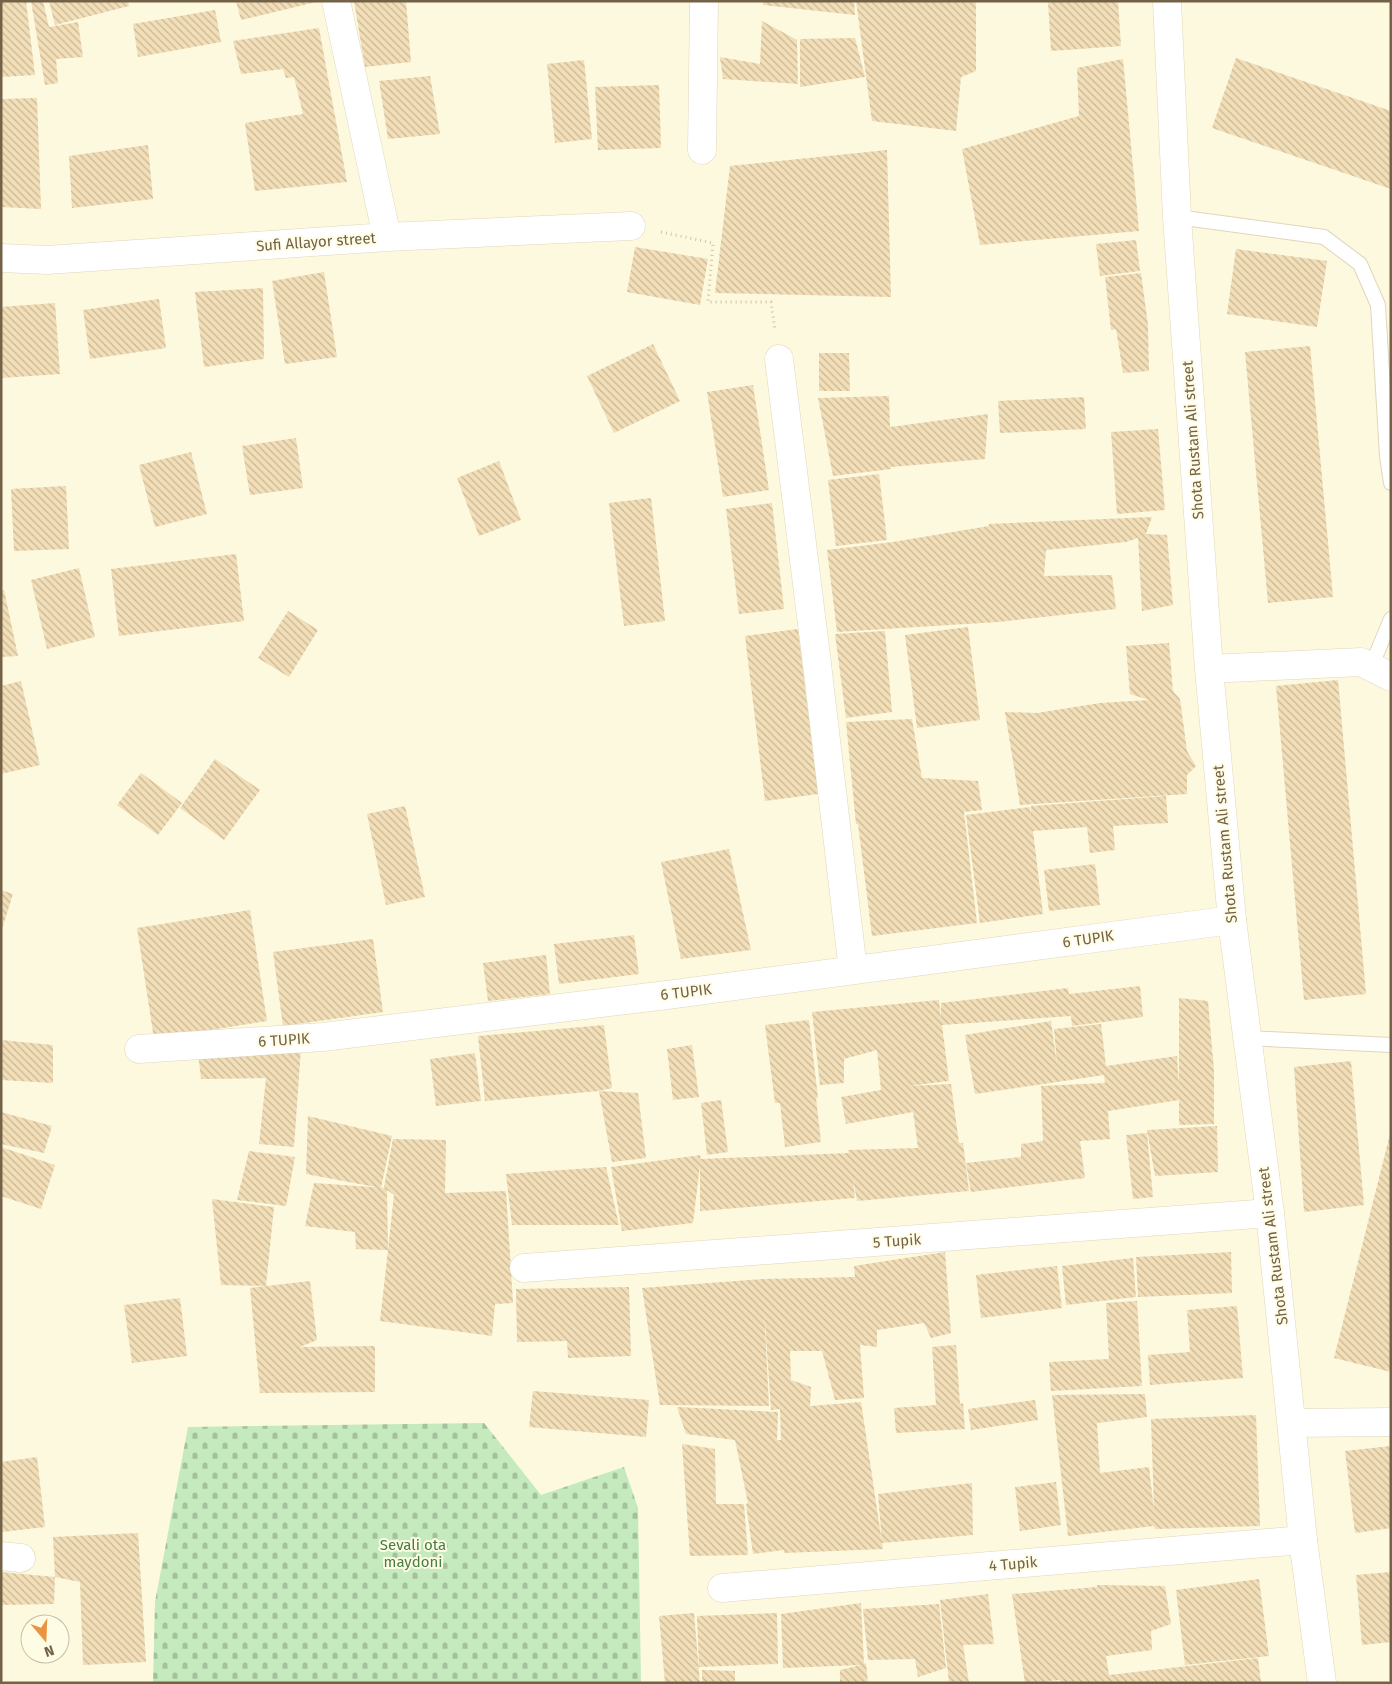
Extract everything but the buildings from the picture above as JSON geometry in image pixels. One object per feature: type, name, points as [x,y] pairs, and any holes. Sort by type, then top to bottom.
[{"type":"street","points":[[336,1],[387,237]]},
{"type":"street","points":[[702,150],[704,1]]},
{"type":"street","name":"Shota Rustam Ali street","points":[[1167,1],[1176,217],[1209,669],[1232,920],[1270,1213],[1303,1540],[1322,1683]]},
{"type":"street","name":"Sufi Allayor street","points":[[1,258],[47,260],[387,237],[631,226]]},
{"type":"street","points":[[779,359],[818,664],[854,970]]},
{"type":"street","points":[[1209,669],[1362,662],[1381,672]]},
{"type":"street","name":"6 TUPIK","points":[[139,1050],[323,1037],[1232,920]]},
{"type":"street","name":"5 Tupik","points":[[524,1268],[1270,1213]]},
{"type":"street","points":[[1292,1423],[1391,1422]]},
{"type":"street","name":"4 Tupik","points":[[722,1588],[1303,1540]]},
{"type":"lane","points":[[1176,217],[1324,237],[1360,264],[1378,305],[1387,456],[1391,484]]},
{"type":"lane","points":[[1381,672],[1391,619]]},
{"type":"lane","points":[[1247,1038],[1391,1045]]},
{"type":"path","points":[[631,226],[713,243],[708,302],[771,302],[779,359]]},
{"type":"green space","name":"Sevali ota maydoni","points":[[484,1423],[541,1495],[624,1467],[638,1508],[641,1683],[153,1683],[155,1602],[188,1427]]}]
